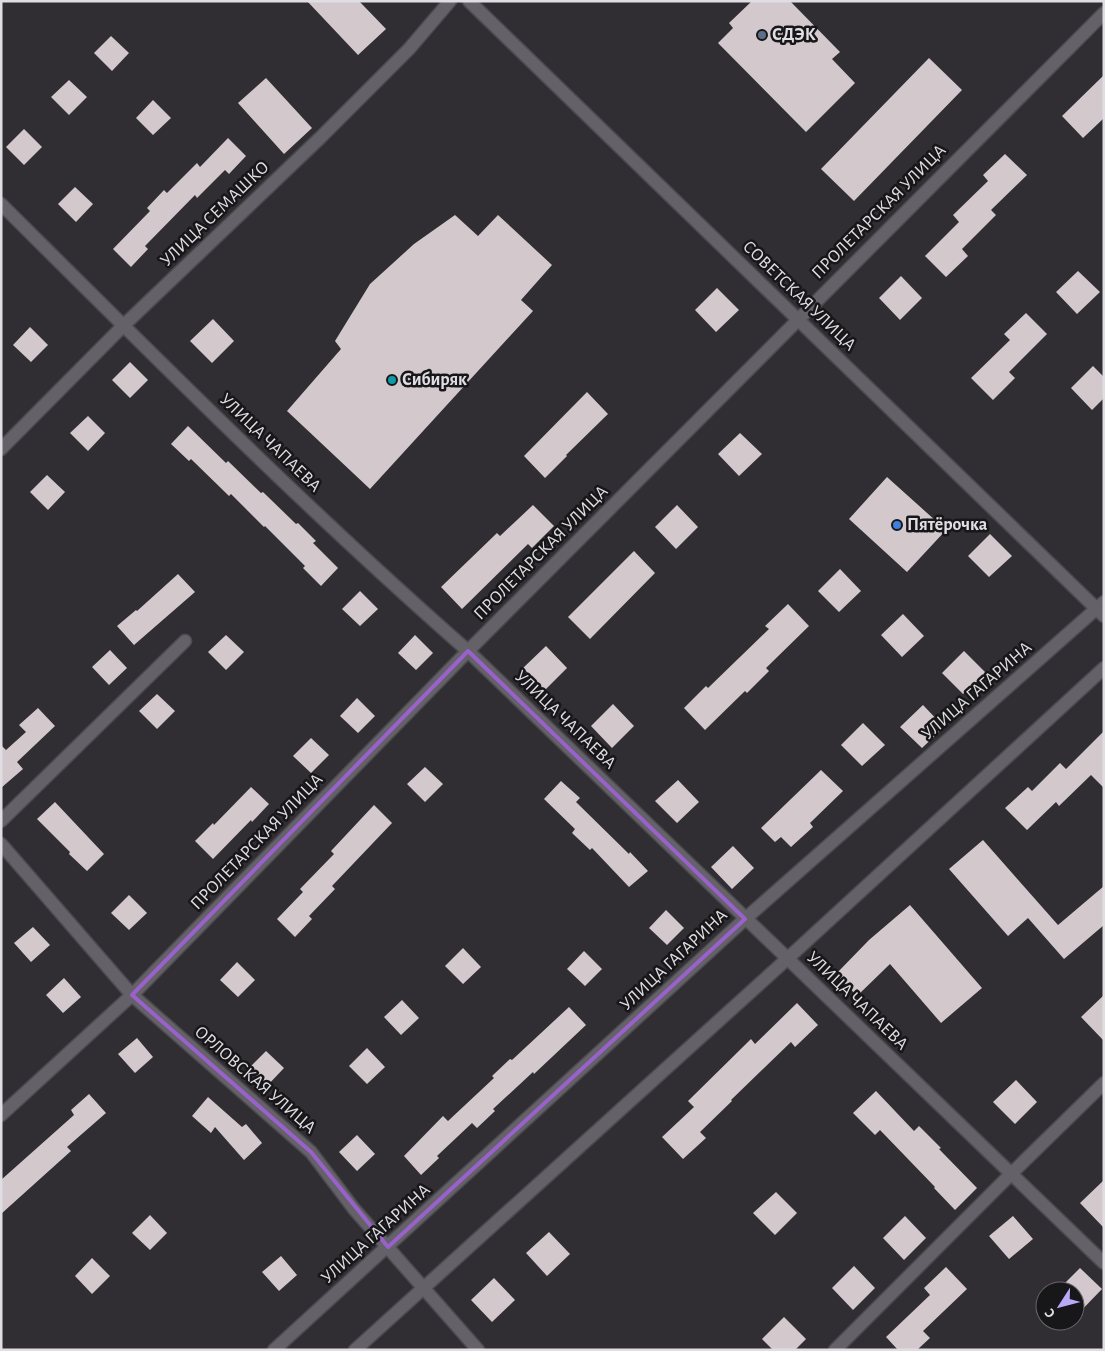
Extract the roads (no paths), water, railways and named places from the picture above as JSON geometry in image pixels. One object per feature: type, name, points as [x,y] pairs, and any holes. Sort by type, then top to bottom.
[{"type":"street","name":"УЛИЦА СЕМАШКО","points":[[1,449],[123,326],[322,137],[409,49],[450,1]]},
{"type":"street","name":"СОВЕТСКАЯ УЛИЦА","points":[[469,1],[797,319],[1101,609]]},
{"type":"street","name":"ПРОЛЕТАРСКАЯ УЛИЦА","points":[[1,1115],[132,995],[468,651],[1104,13]]},
{"type":"street","name":"УЛИЦА ЧАПАЕВА","points":[[1,204],[123,326],[391,584],[468,651],[1104,1263]]},
{"type":"street","name":"УЛИЦА ГАГАРИНА","points":[[274,1350],[745,918],[1101,609]]},
{"type":"street","points":[[1,821],[186,641]]},
{"type":"street","points":[[355,1350],[787,959],[1104,668]]},
{"type":"street","name":"ОРЛОВСКАЯ УЛИЦА","points":[[1,844],[132,995],[311,1152],[354,1209],[478,1350]]},
{"type":"street","points":[[835,1350],[1104,1083]]},
{"type":"place","name":"СДЭК","points":[[762,35]]},
{"type":"place","name":"Сибиряк","points":[[392,380]]},
{"type":"place","name":"Пятёрочка","points":[[897,525]]}]
